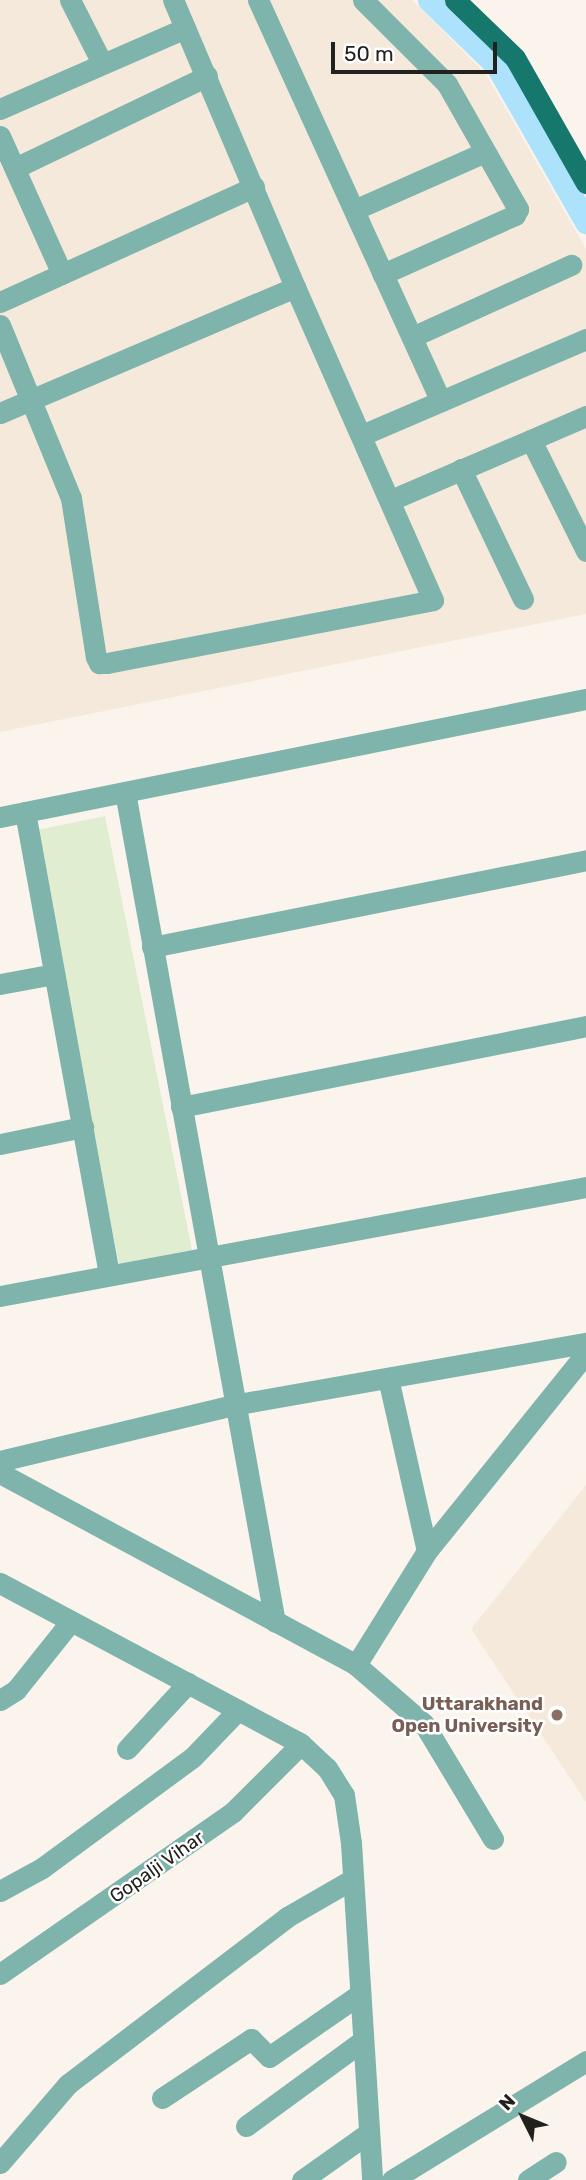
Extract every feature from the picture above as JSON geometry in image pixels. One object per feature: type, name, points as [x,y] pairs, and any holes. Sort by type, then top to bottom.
[{"type":"main road","points":[[455,0],[515,58],[586,183]]},
{"type":"street","points":[[70,0],[102,63]]},
{"type":"street","points":[[0,325],[34,401],[71,498],[99,663],[433,600],[295,287],[173,0]]},
{"type":"street","points":[[258,0],[441,401]]},
{"type":"street","points":[[363,0],[447,85],[518,209],[515,215],[383,274]]},
{"type":"street","points":[[0,109],[185,28]]},
{"type":"street","points":[[15,168],[207,76]]},
{"type":"street","points":[[0,136],[62,274]]},
{"type":"street","points":[[354,210],[485,152]]},
{"type":"street","points":[[0,302],[254,187]]},
{"type":"street","points":[[412,337],[571,265]]},
{"type":"street","points":[[0,413],[34,401],[295,287]]},
{"type":"street","points":[[362,435],[586,339]]},
{"type":"street","points":[[391,500],[586,416]]},
{"type":"street","points":[[531,440],[577,509],[586,551]]},
{"type":"street","points":[[461,469],[523,598]]},
{"type":"street","points":[[0,817],[586,699]]},
{"type":"street","points":[[125,792],[233,1405],[275,1622]]},
{"type":"street","points":[[25,813],[109,1274]]},
{"type":"street","points":[[152,947],[586,860]]},
{"type":"street","points":[[0,984],[54,974]]},
{"type":"street","points":[[181,1107],[586,1026]]},
{"type":"street","points":[[0,1143],[83,1127]]},
{"type":"street","points":[[0,1296],[586,1187]]},
{"type":"street","points":[[0,1461],[233,1405],[586,1343]]},
{"type":"street","points":[[356,1665],[427,1551],[586,1353]]},
{"type":"street","points":[[388,1378],[427,1551]]},
{"type":"street","points":[[0,1472],[356,1665],[424,1724],[493,1839]]},
{"type":"street","points":[[0,1583],[301,1744],[327,1768],[344,1795],[372,2180]]},
{"type":"street","points":[[0,1700],[16,1690],[71,1621]]},
{"type":"street","points":[[127,1749],[188,1684]]},
{"type":"street","points":[[0,1891],[42,1868],[193,1757],[238,1710]]},
{"type":"street","name":"Gopalji Vihar","points":[[0,1974],[233,1812],[301,1744]]},
{"type":"street","points":[[0,2163],[68,2084],[288,1917],[351,1880]]},
{"type":"street","points":[[162,2098],[251,2039],[269,2057],[360,1994]]},
{"type":"street","points":[[246,2126],[362,2041]]},
{"type":"street","points":[[392,2180],[584,2067]]},
{"type":"street","points":[[302,2180],[367,2134]]},
{"type":"street","points":[[528,2180],[556,2162]]},
{"type":"shaded area","points":[[0,0],[412,0],[486,74],[586,249],[586,614],[0,732]]},
{"type":"shaded area","name":"Uttarakhand Open University","points":[[586,1485],[586,1802],[471,1629]]},
{"type":"green space","points":[[105,816],[192,1250],[119,1264],[32,831]]},
{"type":"waterway","points":[[429,0],[497,66],[586,222]]},
{"type":"place","name":"Uttarakhand Open University","points":[[557,1715]]}]
